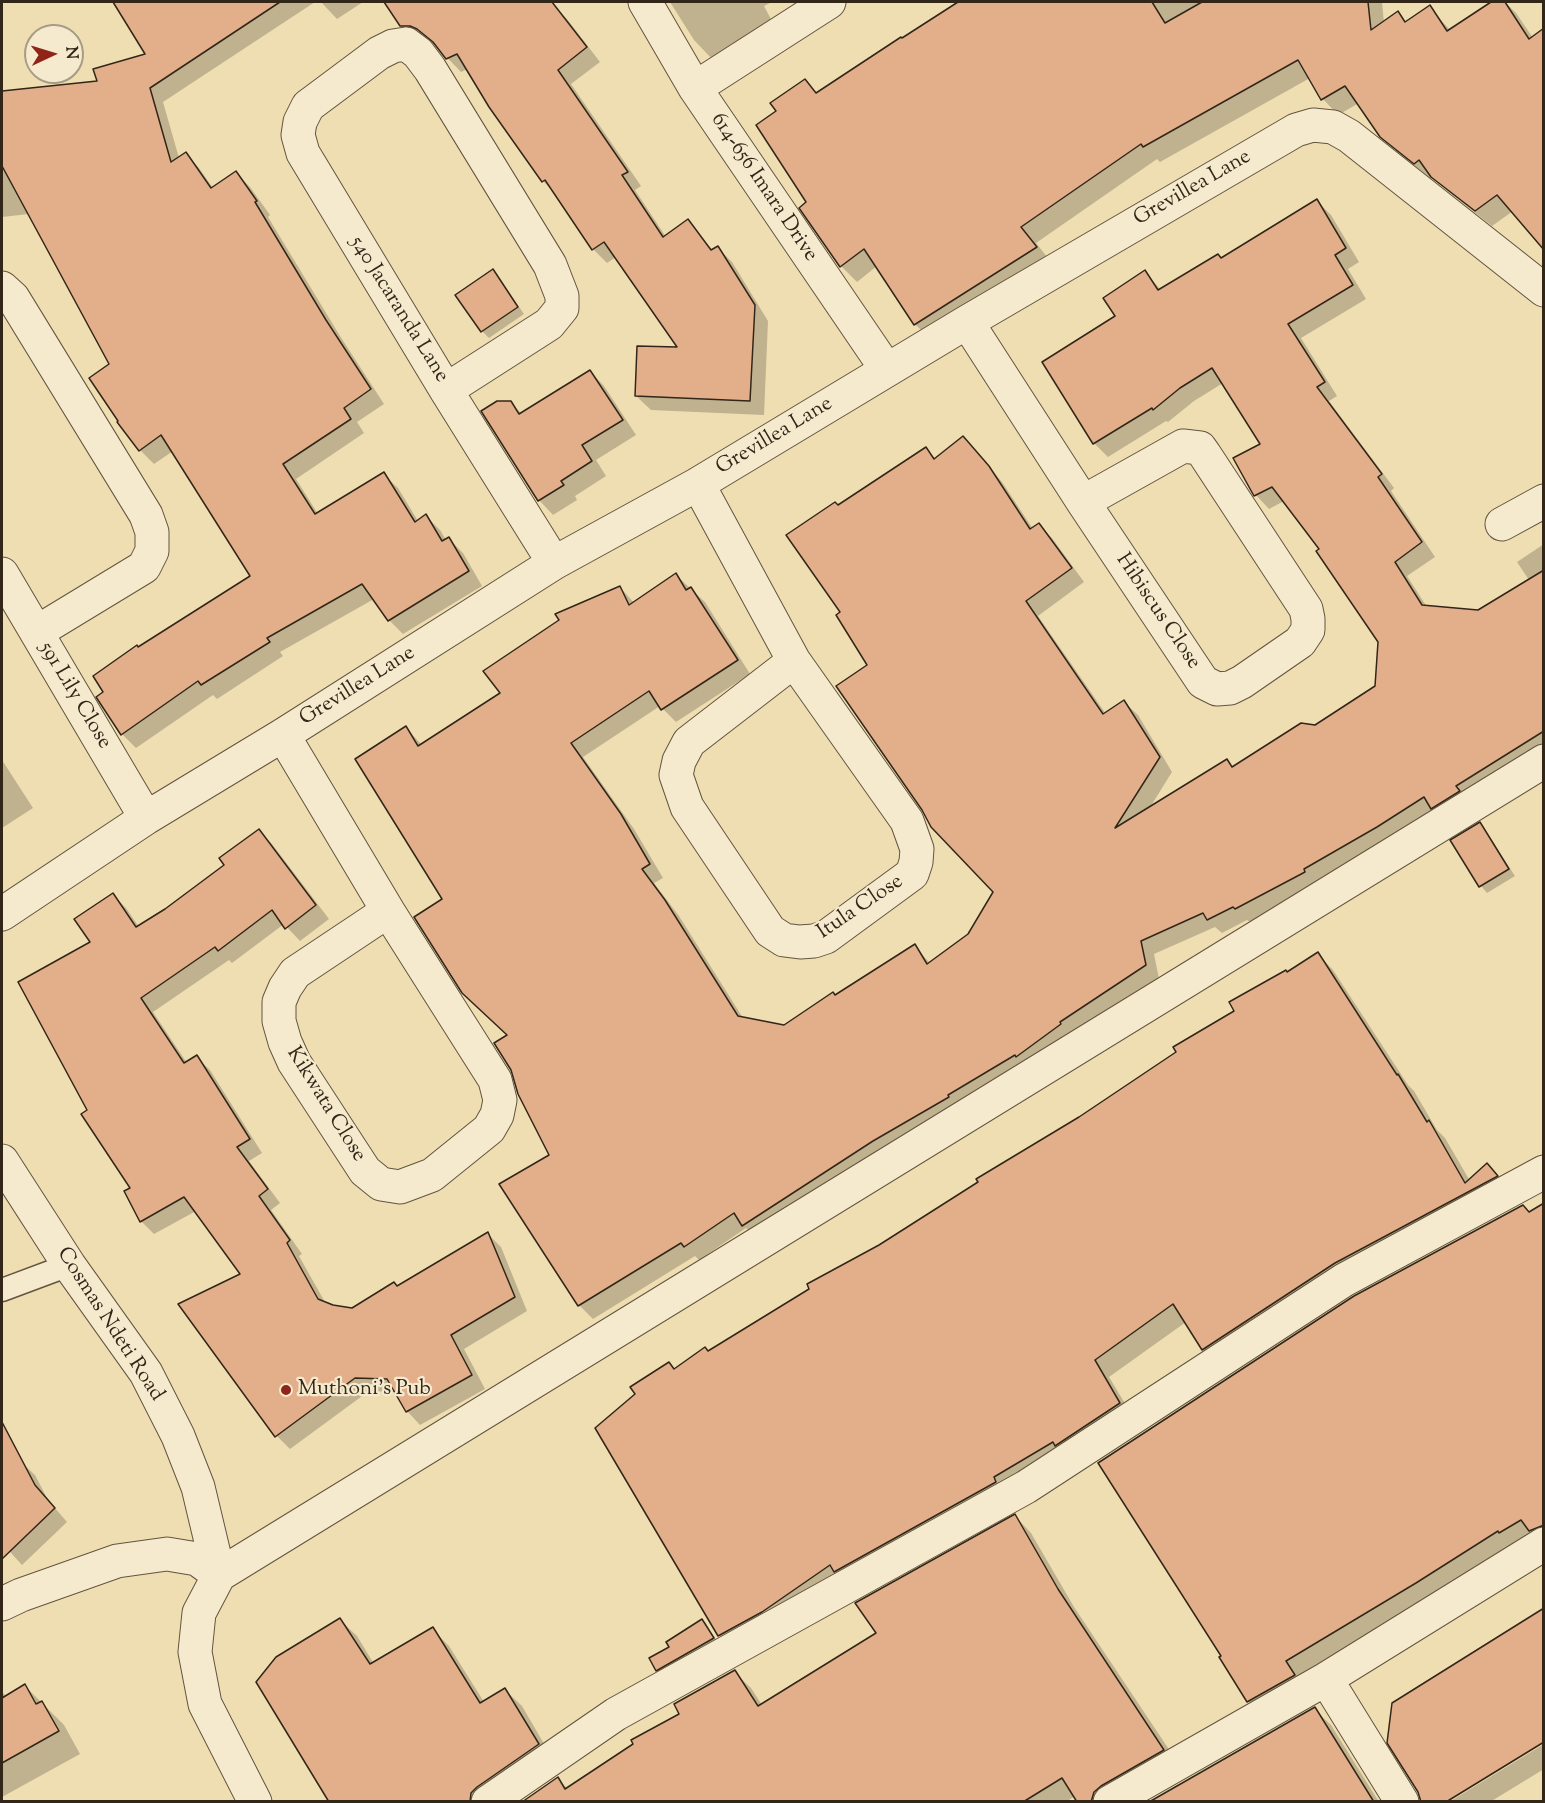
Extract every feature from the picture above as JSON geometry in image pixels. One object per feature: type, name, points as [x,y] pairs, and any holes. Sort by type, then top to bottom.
[{"type":"street","name":"614-656 Imara Drive","points":[[645,2],[695,88],[887,370]]},
{"type":"street","points":[[695,88],[829,2]]},
{"type":"street","name":"540 Jacaranda Lane","points":[[406,44],[418,53],[430,69],[550,265],[562,297],[562,309],[549,324],[446,390],[303,153],[298,135],[300,122],[308,106],[379,53],[393,46],[406,44]]},
{"type":"street","name":"Grevillea Lane","points":[[2,914],[146,818],[283,735],[554,562],[698,484],[967,322],[1296,130],[1314,125],[1333,127],[1349,136],[1544,290]]},
{"type":"street","points":[[2,288],[13,298],[146,515],[152,532],[152,551],[144,567],[37,633]]},
{"type":"street","points":[[967,322],[1083,501]]},
{"type":"street","points":[[446,390],[554,562]]},
{"type":"street","name":"Hibiscus Close","points":[[1183,446],[1200,448],[1306,609],[1308,630],[1300,642],[1230,688],[1216,689],[1203,682],[1083,501],[1173,450],[1183,446]]},
{"type":"street","name":"Itula Close","points":[[698,484],[794,661],[907,821],[917,849],[912,874],[826,937],[800,942],[784,940],[770,931],[687,807],[676,775],[679,761],[689,742],[794,661]]},
{"type":"street","points":[[1502,524],[1544,501]]},
{"type":"street","name":"591 Lily Close","points":[[2,574],[146,818]]},
{"type":"street","name":"Kikwata Close","points":[[283,735],[388,911],[495,1080],[500,1100],[497,1115],[489,1129],[432,1175],[400,1187],[381,1184],[365,1171],[294,1062],[279,1021],[279,1002],[295,973],[388,911]]},
{"type":"street","points":[[255,1802],[205,1704],[195,1652],[199,1613],[219,1575],[1541,767]]},
{"type":"street","name":"Cosmas Ndeti Road","points":[[2,1161],[69,1265],[146,1373],[178,1436],[198,1487],[219,1575]]},
{"type":"street","points":[[488,1802],[616,1714],[1026,1487],[1344,1280],[1544,1172]]},
{"type":"street","points":[[1110,1802],[1326,1679],[1544,1544]]},
{"type":"street","points":[[2,1604],[117,1561],[167,1554],[197,1559],[219,1575]]},
{"type":"street","points":[[1326,1679],[1402,1802]]},
{"type":"lane","points":[[2,1290],[69,1265]]},
{"type":"building","points":[[113,2],[280,2],[150,88],[171,162],[186,152],[211,188],[236,171],[257,201],[255,202],[326,320],[371,389],[344,408],[351,419],[283,464],[315,514],[384,472],[415,522],[426,514],[442,541],[449,537],[469,571],[388,621],[362,584],[267,638],[270,642],[201,685],[198,681],[121,735],[96,697],[103,692],[93,676],[137,645],[138,647],[250,576],[161,435],[139,451],[89,378],[109,364],[2,166],[2,91],[97,81],[93,69],[145,54]]},
{"type":"building","points":[[384,2],[552,2],[587,47],[558,70],[628,172],[622,175],[663,237],[688,219],[711,250],[718,246],[755,305],[750,401],[635,396],[637,346],[677,347],[604,242],[592,250],[545,180],[542,182],[489,107],[457,54],[446,59],[433,42],[417,29],[400,26]]},
{"type":"building","points":[[958,2],[1152,2],[1165,23],[1202,2],[1368,2],[1371,30],[1398,11],[1405,22],[1430,5],[1447,31],[1491,2],[1505,2],[1529,39],[1544,28],[1544,250],[1497,195],[1475,211],[1431,177],[1419,160],[1414,164],[1380,137],[1345,86],[1321,100],[1298,60],[1143,147],[1141,144],[1021,227],[1037,247],[914,325],[864,249],[840,267],[799,208],[806,202],[756,125],[776,111],[770,103],[805,79],[816,93]]},
{"type":"building","points":[[1317,199],[1346,248],[1335,255],[1353,285],[1288,324],[1325,382],[1317,387],[1382,474],[1378,477],[1422,542],[1395,562],[1422,605],[1478,610],[1544,570],[1544,731],[1456,786],[1460,791],[1431,809],[1424,797],[1304,869],[1305,872],[1235,909],[1233,907],[1207,920],[1203,913],[1141,941],[1146,965],[1060,1022],[1061,1024],[1016,1057],[1015,1055],[873,1141],[742,1226],[734,1213],[684,1247],[681,1243],[578,1306],[499,1184],[549,1155],[518,1094],[511,1070],[494,1043],[507,1035],[462,993],[414,917],[442,899],[355,759],[406,726],[418,746],[500,693],[483,671],[559,620],[555,614],[620,586],[629,605],[676,573],[686,590],[691,587],[738,660],[661,710],[649,691],[571,743],[621,814],[650,864],[642,869],[665,900],[738,1016],[784,1025],[833,992],[835,995],[915,944],[927,964],[968,934],[993,892],[931,827],[922,810],[836,686],[867,665],[836,615],[840,612],[786,535],[835,502],[838,505],[926,447],[934,459],[963,436],[989,466],[1030,529],[1039,523],[1072,568],[1026,601],[1103,714],[1124,700],[1160,757],[1115,828],[1227,759],[1232,767],[1301,723],[1315,725],[1375,686],[1378,642],[1316,551],[1319,549],[1272,487],[1254,496],[1233,458],[1260,444],[1212,368],[1180,388],[1153,410],[1152,408],[1093,444],[1042,362],[1115,316],[1103,298],[1145,270],[1158,290],[1218,254],[1221,258]]},
{"type":"building","points":[[493,269],[518,307],[481,332],[455,295]]},
{"type":"building","points":[[590,370],[623,420],[582,445],[592,461],[561,481],[564,485],[538,501],[481,411],[497,401],[511,401],[519,414]]},
{"type":"building","points":[[1480,822],[1509,869],[1479,887],[1450,840]]},
{"type":"building","points":[[259,829],[316,905],[285,929],[272,910],[218,951],[215,947],[141,998],[184,1063],[197,1055],[250,1139],[237,1147],[268,1189],[259,1196],[290,1240],[287,1243],[318,1299],[333,1305],[352,1308],[394,1282],[397,1286],[488,1232],[515,1297],[451,1335],[472,1375],[406,1412],[387,1379],[355,1378],[275,1437],[178,1304],[240,1274],[184,1197],[140,1222],[124,1191],[130,1188],[81,1114],[87,1110],[18,982],[90,942],[74,919],[113,893],[136,927],[165,909],[224,865],[219,858]]},
{"type":"building","points":[[1318,952],[1427,1122],[1429,1120],[1465,1183],[1487,1163],[1498,1176],[1335,1263],[1202,1350],[1173,1304],[1095,1360],[1120,1403],[1055,1446],[1053,1442],[994,1477],[996,1482],[834,1572],[830,1565],[762,1612],[718,1636],[595,1428],[635,1394],[630,1387],[669,1362],[674,1369],[705,1347],[708,1351],[809,1289],[807,1284],[879,1245],[978,1182],[976,1179],[1079,1117],[1176,1052],[1173,1047],[1234,1011],[1229,1002],[1286,970],[1287,972]]},
{"type":"building","points":[[1544,1203],[1544,1525],[1529,1531],[1521,1520],[1499,1533],[1498,1531],[1286,1661],[1295,1675],[1247,1702],[1219,1657],[1221,1656],[1098,1463],[1354,1296],[1523,1205],[1529,1212]]},
{"type":"building","points":[[2,1422],[35,1485],[55,1508],[2,1559]]},
{"type":"building","points":[[1015,1514],[1058,1589],[1164,1750],[1101,1786],[1094,1792],[1091,1802],[1077,1802],[1062,1778],[1023,1802],[522,1802],[558,1777],[565,1789],[633,1744],[631,1740],[679,1714],[674,1704],[735,1670],[758,1706],[876,1633],[855,1603]]},
{"type":"building","points":[[1544,1608],[1544,1742],[1446,1802],[1421,1802],[1418,1792],[1387,1743],[1392,1703]]},
{"type":"building","points":[[340,1618],[370,1664],[433,1627],[480,1703],[505,1688],[539,1744],[477,1787],[471,1793],[470,1802],[329,1802],[256,1682],[276,1657]]},
{"type":"building","points":[[702,1619],[714,1638],[656,1671],[649,1658],[669,1647],[666,1642]]},
{"type":"building","points":[[25,1684],[36,1704],[42,1701],[59,1731],[2,1763],[2,1698]]},
{"type":"building","points":[[1315,1707],[1374,1802],[1149,1802]]},
{"type":"place","name":"Muthoni's Pub","points":[[286,1390]]}]
